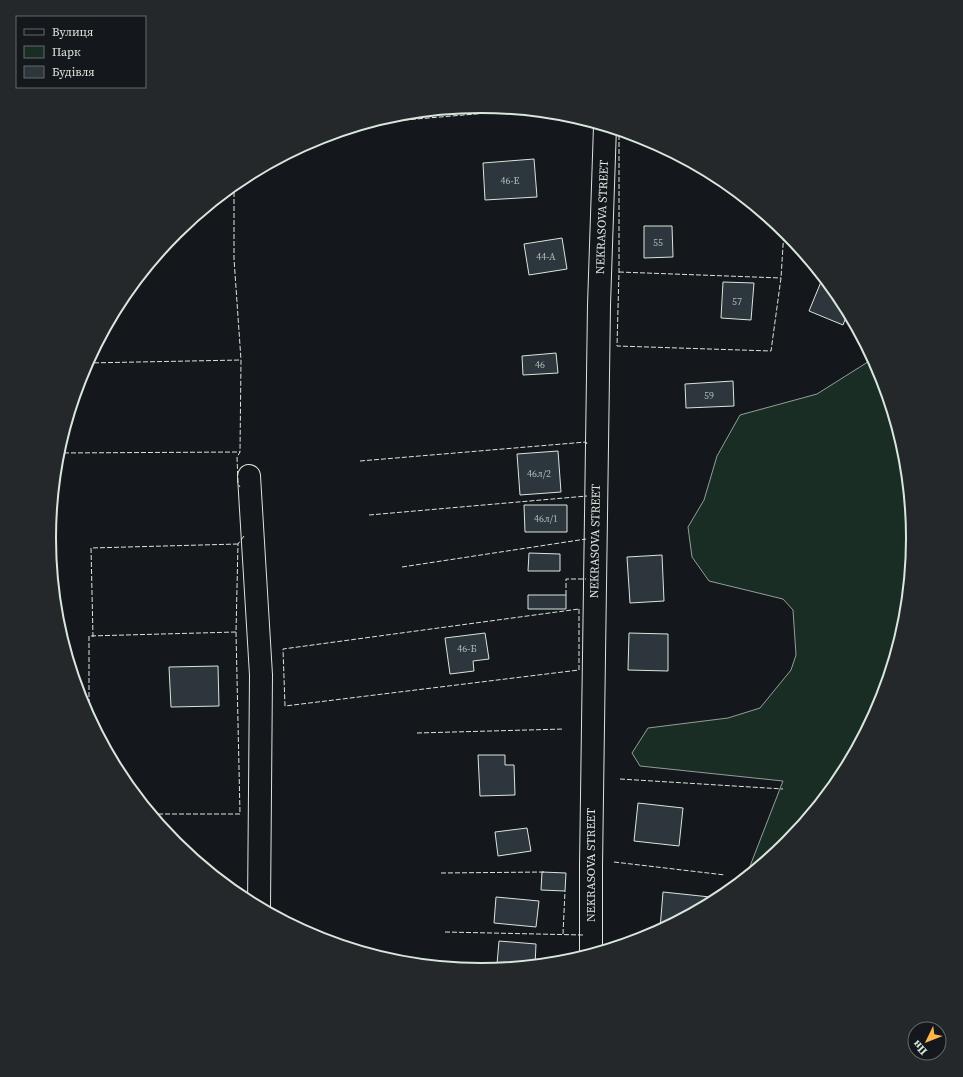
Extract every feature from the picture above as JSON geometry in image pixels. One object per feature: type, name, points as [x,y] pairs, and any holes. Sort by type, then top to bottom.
[{"type":"street","name":"NEKRASOVA STREET","points":[[591,950],[599,305],[605,131]]},
{"type":"street","points":[[249,476],[261,675],[259,901]]},
{"type":"green space","points":[[868,362],[875,376],[893,428],[903,483],[907,538],[906,566],[899,622],[893,649],[875,701],[850,751],[819,798],[782,839],[749,869],[783,781],[640,766],[632,753],[648,728],[728,718],[760,708],[791,670],[796,655],[793,610],[783,599],[709,581],[692,557],[688,527],[704,500],[717,456],[740,415],[817,394]]},
{"type":"building","points":[[534,159],[537,197],[485,200],[483,163]]},
{"type":"building","points":[[644,226],[672,226],[673,257],[644,258]]},
{"type":"building","points":[[562,238],[567,269],[529,275],[524,244]]},
{"type":"building","points":[[723,282],[754,283],[751,320],[721,318]]},
{"type":"building","points":[[821,282],[845,319],[843,325],[809,311]]},
{"type":"building","points":[[556,353],[558,373],[523,375],[522,356]]},
{"type":"building","points":[[733,381],[734,406],[686,408],[685,384]]},
{"type":"building","points":[[558,451],[561,492],[520,495],[517,454]]},
{"type":"building","points":[[524,505],[567,505],[567,532],[525,532]]},
{"type":"building","points":[[529,553],[560,554],[560,571],[528,571]]},
{"type":"building","points":[[662,555],[664,601],[630,603],[627,557]]},
{"type":"building","points":[[528,595],[566,595],[566,609],[528,609]]},
{"type":"building","points":[[485,633],[489,659],[473,661],[474,671],[450,674],[445,638]]},
{"type":"building","points":[[629,633],[668,634],[668,671],[628,670]]},
{"type":"building","points":[[218,666],[219,706],[171,707],[169,667]]},
{"type":"building","points":[[478,755],[505,755],[505,765],[514,765],[515,795],[480,796]]},
{"type":"building","points":[[638,803],[683,808],[679,846],[634,841]]},
{"type":"building","points":[[527,828],[531,851],[498,856],[495,832]]},
{"type":"building","points":[[542,872],[566,873],[565,891],[541,890]]},
{"type":"building","points":[[663,892],[710,897],[694,907],[660,924]]},
{"type":"building","points":[[496,897],[539,901],[536,927],[494,923]]},
{"type":"building","points":[[499,941],[536,944],[535,960],[497,963]]},
{"type":"fence","points":[[406,120],[486,113]]},
{"type":"fence","points":[[619,136],[619,272],[617,346],[771,351],[781,278],[783,239]]},
{"type":"fence","points":[[234,193],[234,259],[241,360],[240,452],[237,457],[238,484],[240,487]]},
{"type":"fence","points":[[619,272],[781,278]]},
{"type":"fence","points":[[94,363],[241,360]]},
{"type":"fence","points":[[360,461],[586,442],[587,444]]},
{"type":"fence","points":[[64,453],[240,452]]},
{"type":"fence","points":[[369,515],[587,496]]},
{"type":"fence","points":[[158,814],[240,814],[236,632],[238,544],[244,536]]},
{"type":"fence","points":[[402,567],[586,539]]},
{"type":"fence","points":[[93,637],[91,548],[238,544]]},
{"type":"fence","points":[[566,595],[566,579],[586,579]]},
{"type":"fence","points":[[579,609],[579,670],[285,706],[283,649],[579,609]]},
{"type":"fence","points":[[89,703],[89,636],[236,632]]},
{"type":"fence","points":[[417,733],[564,729]]},
{"type":"fence","points":[[620,779],[783,789]]},
{"type":"fence","points":[[614,862],[725,875]]},
{"type":"fence","points":[[441,873],[545,872]]},
{"type":"fence","points":[[563,934],[565,891]]},
{"type":"fence","points":[[445,932],[583,935]]}]
